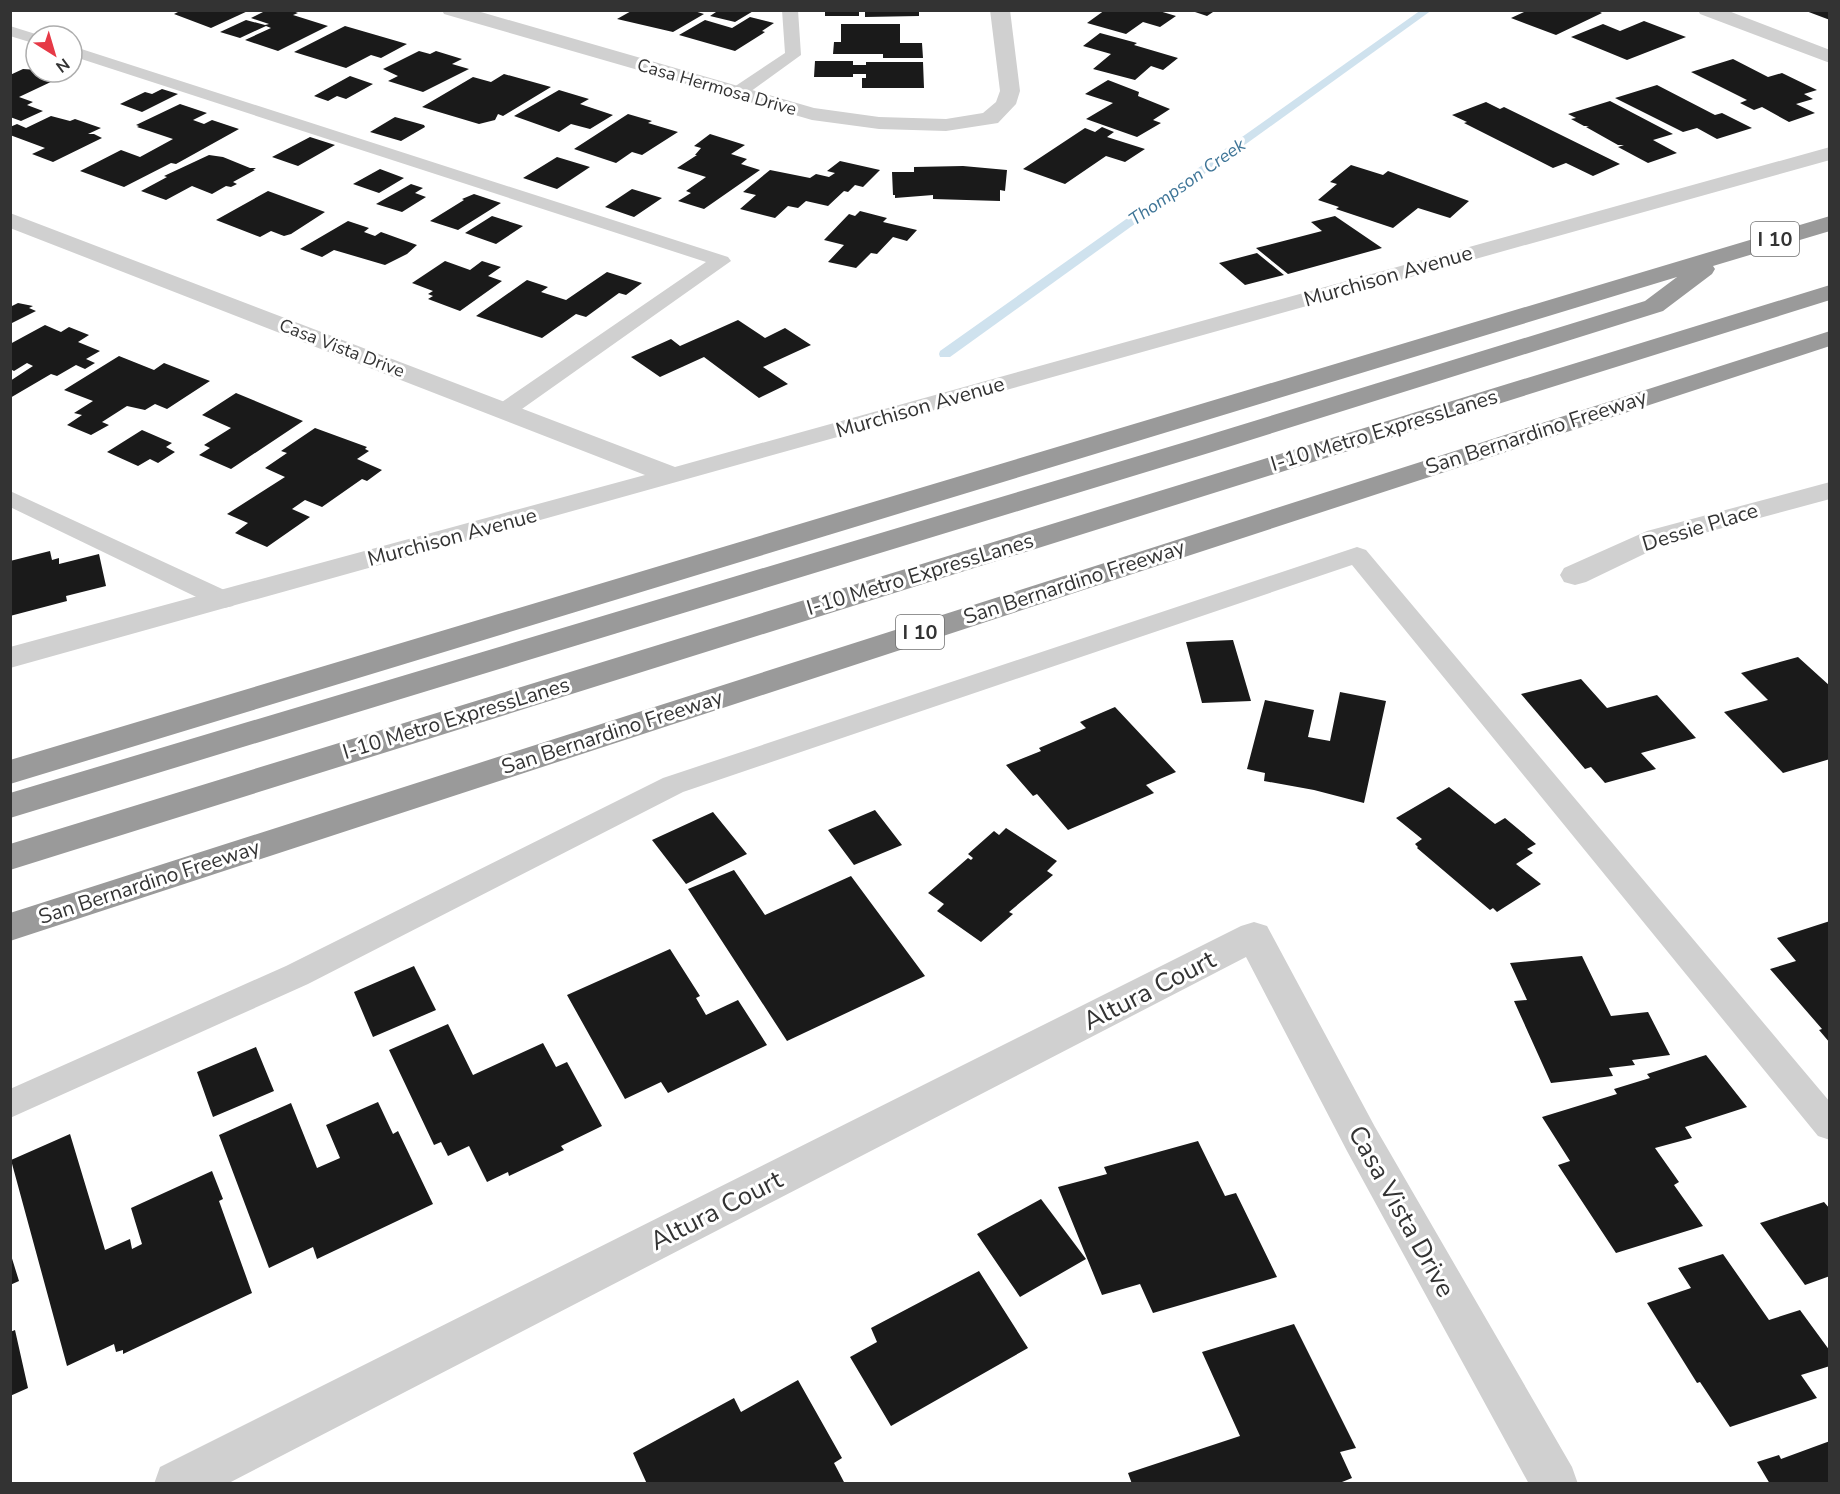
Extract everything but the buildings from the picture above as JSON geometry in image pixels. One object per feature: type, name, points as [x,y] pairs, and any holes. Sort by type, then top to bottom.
[{"type":"highway","name":"I 10","points":[[10,772],[1830,223]]},
{"type":"highway","name":"I-10 Metro ExpressLanes","points":[[10,806],[1213,443],[1654,306],[1721,255]]},
{"type":"highway","name":"I-10 Metro ExpressLanes","points":[[10,857],[1830,292]]},
{"type":"highway","name":"San Bernardino Freeway","points":[[10,927],[1830,338]]},
{"type":"street","name":"Casa Hermosa Drive","points":[[451,10],[812,114],[879,123],[946,125],[990,118],[1006,104],[1010,91],[1000,10]]},
{"type":"street","points":[[1707,10],[1830,57]]},
{"type":"street","name":"Murchison Avenue","points":[[10,658],[673,476],[1830,153]]},
{"type":"street","name":"Casa Vista Drive","points":[[10,220],[673,476]]},
{"type":"street","name":"Dessie Place","points":[[1575,575],[1658,537],[1830,490]]},
{"type":"street","name":"Casa Vista Drive","points":[[1254,936],[1361,1139],[1555,1484]]},
{"type":"street","name":"Altura Court","points":[[177,1484],[1254,936]]},
{"type":"lane","points":[[737,93],[792,56],[790,10]]},
{"type":"lane","points":[[84,55],[721,261],[504,411]]},
{"type":"lane","points":[[10,498],[224,600]]},
{"type":"lane","points":[[10,1104],[297,975],[673,785],[1357,555],[1830,1126]]},
{"type":"waterway","name":"Thompson Creek","points":[[945,354],[1428,10]]}]
